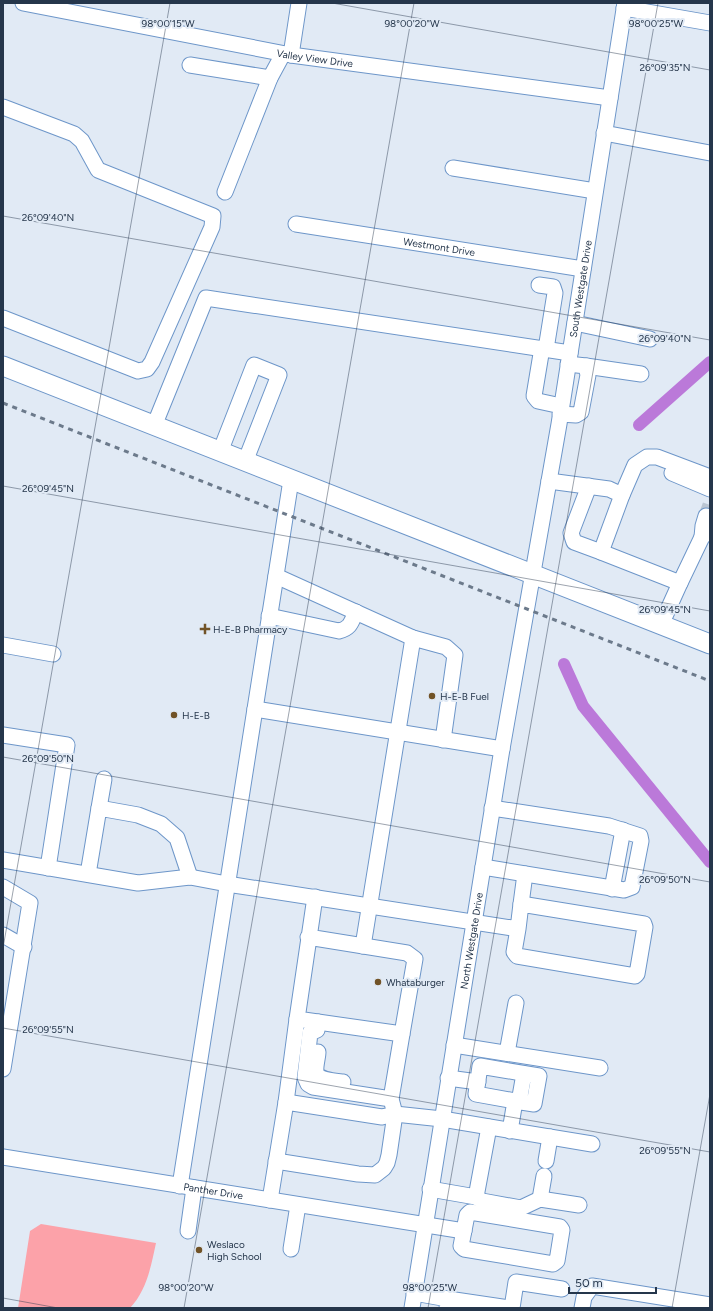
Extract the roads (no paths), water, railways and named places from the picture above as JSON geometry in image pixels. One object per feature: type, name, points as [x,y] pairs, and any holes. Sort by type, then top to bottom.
[{"type":"main road","points":[[3,366],[710,644]]},
{"type":"street","name":"Valley View Drive","points":[[23,3],[287,55],[610,98]]},
{"type":"street","points":[[225,192],[270,78],[287,55],[298,3]]},
{"type":"street","points":[[624,5],[710,23]]},
{"type":"street","name":"South Westgate Drive","points":[[533,575],[561,410],[624,5]]},
{"type":"street","points":[[190,65],[270,78]]},
{"type":"street","points":[[3,107],[74,134],[82,140],[98,170],[213,216],[212,227],[152,362],[147,369],[138,370],[4,323]]},
{"type":"street","points":[[604,133],[710,153]]},
{"type":"street","points":[[453,168],[595,191]]},
{"type":"street","name":"Westmont Drive","points":[[296,224],[583,269]]},
{"type":"street","points":[[553,264],[544,285],[553,286],[555,293],[534,396],[538,401],[576,415],[581,412],[588,375],[586,366]]},
{"type":"street","points":[[154,426],[206,298],[544,348],[586,366],[641,374]]},
{"type":"street","points":[[575,322],[650,339]]},
{"type":"street","points":[[220,452],[254,365],[267,370],[280,376],[245,462]]},
{"type":"street","points":[[602,552],[622,495],[635,465],[647,457],[657,457],[710,477]]},
{"type":"street","points":[[635,465],[656,467],[710,489]]},
{"type":"street","points":[[180,1186],[291,480]]},
{"type":"street","points":[[549,481],[589,486],[609,490],[622,495]]},
{"type":"street","points":[[589,486],[571,533],[574,542],[680,583]]},
{"type":"street","points":[[661,625],[706,528]]},
{"type":"street","name":"North Westgate Drive","points":[[413,1301],[492,808],[533,575]]},
{"type":"street","points":[[276,576],[414,638],[446,647],[455,655],[443,740]]},
{"type":"street","points":[[269,616],[340,631],[350,626],[356,612]]},
{"type":"street","points":[[363,946],[414,638]]},
{"type":"street","points":[[3,645],[53,654]]},
{"type":"street","points":[[255,709],[502,749]]},
{"type":"street","points":[[3,735],[67,745],[48,868]]},
{"type":"street","points":[[88,874],[104,779]]},
{"type":"street","points":[[99,808],[138,815],[161,824],[177,838],[190,877]]},
{"type":"street","points":[[483,868],[624,890],[632,887],[641,841],[640,836],[609,826],[492,808]]},
{"type":"street","points":[[3,860],[138,883],[190,877],[518,929]]},
{"type":"street","points":[[521,904],[644,924],[645,927],[637,974],[634,976],[517,956],[514,952],[525,874]]},
{"type":"street","points":[[3,887],[30,903],[3,1069]]},
{"type":"street","points":[[270,1200],[286,1102],[308,937],[315,897]]},
{"type":"street","points":[[3,935],[24,946]]},
{"type":"street","points":[[276,1161],[358,1174],[375,1175],[384,1168],[387,1163],[395,1114],[391,1095],[415,959],[407,953],[308,937]]},
{"type":"street","points":[[507,1053],[516,1003]]},
{"type":"street","points":[[297,1019],[317,1026],[402,1034]]},
{"type":"street","points":[[317,1026],[310,1033],[305,1077],[308,1084],[313,1087],[391,1095]]},
{"type":"street","points":[[454,1045],[600,1068]]},
{"type":"street","points":[[510,1131],[524,1074],[480,1066],[476,1094],[517,1102]]},
{"type":"street","points":[[448,1078],[478,1082]]},
{"type":"street","points":[[286,1102],[382,1117],[395,1114],[442,1119],[592,1144]]},
{"type":"street","points":[[476,1197],[489,1127]]},
{"type":"street","points":[[546,1161],[550,1137]]},
{"type":"street","name":"Panther Drive","points":[[3,1157],[464,1231]]},
{"type":"street","points":[[540,1199],[544,1176]]},
{"type":"street","points":[[188,1231],[194,1188]]},
{"type":"street","points":[[430,1189],[476,1197],[482,1201],[521,1208],[540,1199],[579,1205]]},
{"type":"street","points":[[291,1249],[298,1205]]},
{"type":"street","points":[[470,1212],[560,1227],[562,1230],[557,1261],[553,1264],[464,1249],[461,1246],[464,1231],[466,1215],[470,1212]]},
{"type":"street","points":[[413,1301],[511,1308],[516,1282],[562,1289]]},
{"type":"street","points":[[582,1308],[584,1297],[592,1286],[710,1305]]},
{"type":"waterway","points":[[639,425],[710,362]]},
{"type":"waterway","points":[[564,664],[583,706],[710,862]]},
{"type":"tunnel","points":[[706,516],[710,505]]},
{"type":"railway","points":[[3,403],[710,681]]},
{"type":"place","name":"H-E-B Pharmacy","points":[[205,629]]},
{"type":"place","name":"H-E-B Fuel","points":[[432,696]]},
{"type":"place","name":"H-E-B","points":[[174,715]]},
{"type":"place","name":"Whataburger","points":[[378,982]]},
{"type":"place","name":"Weslaco High School","points":[[199,1250]]}]
